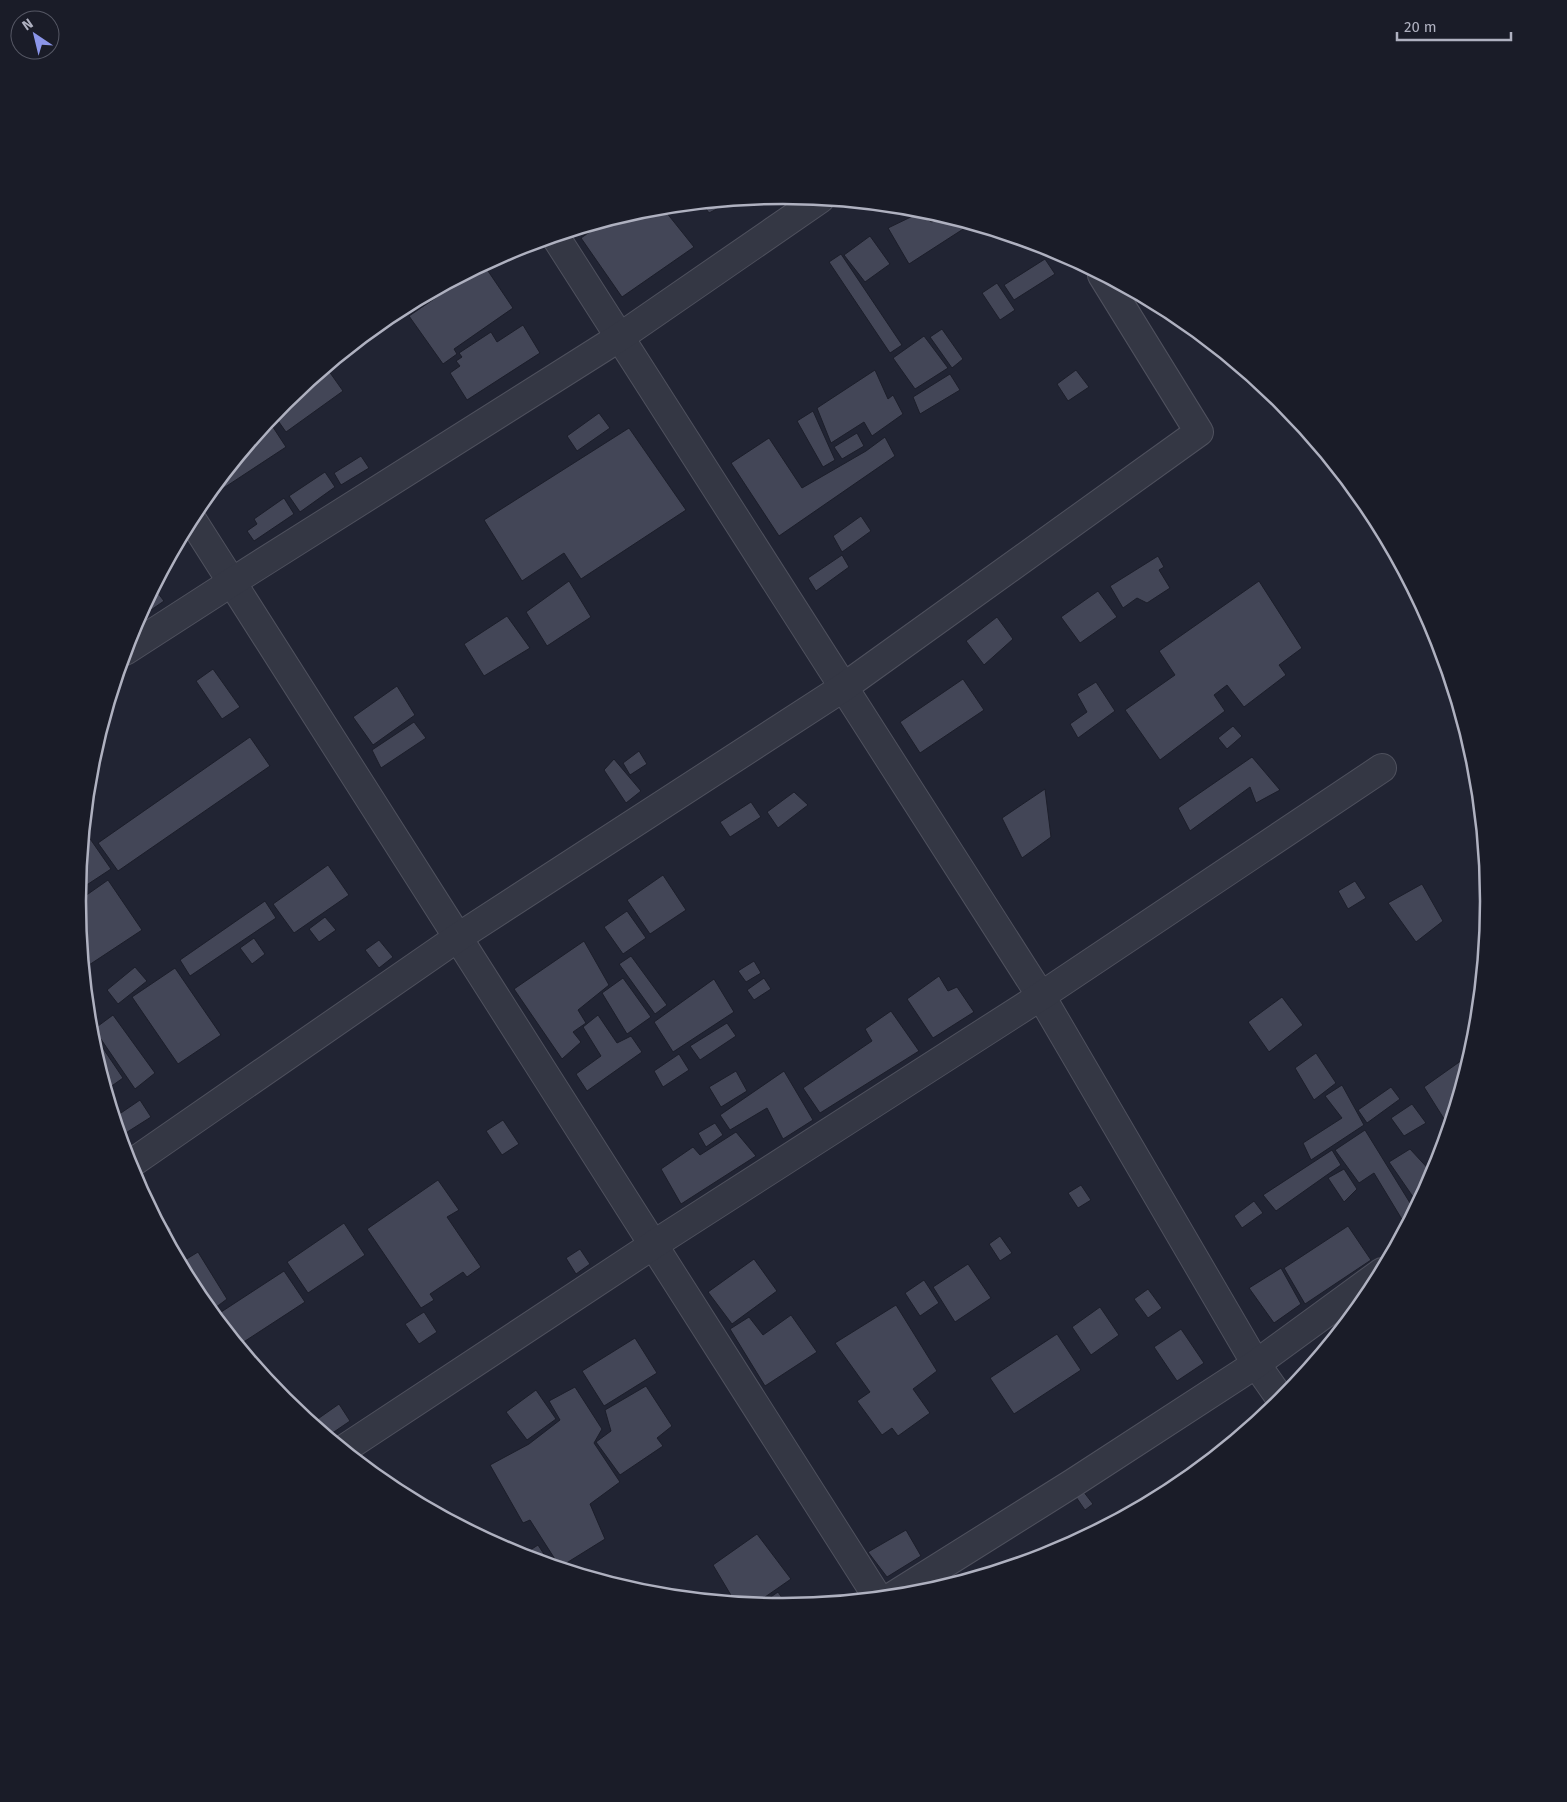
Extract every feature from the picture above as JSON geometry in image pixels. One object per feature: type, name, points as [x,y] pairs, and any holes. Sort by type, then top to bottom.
[{"type":"street","points":[[135,644],[620,337],[811,205]]},
{"type":"street","points":[[558,241],[1042,996],[1256,1364],[1277,1394]]},
{"type":"street","points":[[137,1161],[457,938],[844,687],[1199,432],[1109,285]]},
{"type":"street","points":[[197,526],[874,1592]]},
{"type":"street","points":[[349,1446],[653,1246],[1042,996],[1382,768]]},
{"type":"street","points":[[907,1587],[1073,1483],[1256,1364],[1365,1284]]},
{"type":"building","points":[[721,207],[709,213],[706,208]]},
{"type":"building","points":[[667,214],[694,247],[622,297],[581,238],[590,232],[603,228]]},
{"type":"building","points":[[913,216],[932,222],[934,221],[965,228],[909,264],[888,228]]},
{"type":"building","points":[[870,236],[890,264],[865,282],[844,255]]},
{"type":"building","points":[[841,254],[902,345],[890,353],[829,262]]},
{"type":"building","points":[[1045,259],[1055,274],[1014,300],[1004,285]]},
{"type":"building","points":[[488,270],[513,308],[454,349],[457,354],[443,364],[409,316],[444,293]]},
{"type":"building","points":[[997,283],[1015,310],[1000,320],[982,293]]},
{"type":"building","points":[[523,325],[540,353],[467,400],[450,373],[460,366],[456,361],[462,357],[459,353],[491,332],[497,342]]},
{"type":"building","points":[[942,329],[963,359],[952,368],[930,337]]},
{"type":"building","points":[[924,336],[948,368],[915,389],[893,358]]},
{"type":"building","points":[[875,370],[888,399],[893,395],[903,414],[872,436],[864,422],[831,443],[817,408]]},
{"type":"building","points":[[1076,370],[1089,387],[1068,401],[1057,384]]},
{"type":"building","points":[[330,372],[343,391],[286,432],[278,421]]},
{"type":"building","points":[[950,374],[960,390],[920,414],[913,397]]},
{"type":"building","points":[[813,411],[835,460],[823,467],[797,421]]},
{"type":"building","points":[[599,413],[610,428],[577,451],[567,436]]},
{"type":"building","points":[[273,427],[286,447],[221,490]]},
{"type":"building","points":[[629,428],[686,510],[581,579],[564,553],[522,581],[484,520]]},
{"type":"building","points":[[857,433],[864,446],[842,459],[834,447]]},
{"type":"building","points":[[885,437],[895,456],[779,536],[731,463],[769,438],[802,488],[866,451]]},
{"type":"building","points":[[361,456],[369,468],[341,485],[334,473]]},
{"type":"building","points":[[325,472],[335,487],[300,512],[289,496]]},
{"type":"building","points":[[284,498],[294,514],[254,541],[247,531],[257,524],[254,519]]},
{"type":"building","points":[[861,516],[871,531],[842,552],[833,536]]},
{"type":"building","points":[[842,555],[849,567],[816,591],[808,578]]},
{"type":"building","points":[[1158,556],[1164,567],[1159,570],[1170,588],[1147,603],[1137,598],[1123,608],[1110,586]]},
{"type":"building","points":[[569,581],[591,617],[547,646],[526,612]]},
{"type":"building","points":[[1259,581],[1302,648],[1279,665],[1286,675],[1244,707],[1227,685],[1214,695],[1225,711],[1160,760],[1125,710],[1175,675],[1159,651]]},
{"type":"building","points":[[1098,591],[1117,617],[1080,643],[1061,617]]},
{"type":"building","points":[[158,593],[164,601],[150,611]]},
{"type":"building","points":[[507,616],[530,648],[484,676],[464,644]]},
{"type":"building","points":[[997,617],[1013,639],[984,665],[966,641]]},
{"type":"building","points":[[213,669],[240,707],[222,719],[196,681]]},
{"type":"building","points":[[963,679],[984,710],[920,753],[900,722]]},
{"type":"building","points":[[1096,682],[1115,711],[1078,738],[1070,724],[1087,712],[1077,694]]},
{"type":"building","points":[[397,686],[415,715],[373,745],[353,717]]},
{"type":"building","points":[[414,722],[426,738],[381,768],[372,750]]},
{"type":"building","points":[[1233,726],[1242,736],[1227,749],[1218,738]]},
{"type":"building","points":[[250,737],[270,766],[118,871],[98,843]]},
{"type":"building","points":[[639,751],[647,764],[630,775],[623,763]]},
{"type":"building","points":[[1252,757],[1280,790],[1256,803],[1250,787],[1190,831],[1178,808]]},
{"type":"building","points":[[614,759],[641,791],[626,803],[604,770]]},
{"type":"building","points":[[1045,789],[1051,837],[1022,858],[1002,818]]},
{"type":"building","points":[[794,792],[808,805],[778,828],[767,812]]},
{"type":"building","points":[[751,802],[761,817],[730,837],[720,822]]},
{"type":"building","points":[[90,838],[111,869],[87,885]]},
{"type":"building","points":[[328,865],[349,895],[294,933],[273,904]]},
{"type":"building","points":[[663,875],[686,910],[650,934],[627,900]]},
{"type":"building","points":[[108,880],[142,930],[90,965],[88,947],[86,895]]},
{"type":"building","points":[[1355,881],[1366,898],[1348,909],[1338,891]]},
{"type":"building","points":[[1422,884],[1443,921],[1416,942],[1388,903]]},
{"type":"building","points":[[265,901],[276,918],[190,976],[180,960]]},
{"type":"building","points":[[627,911],[646,938],[623,954],[604,927]]},
{"type":"building","points":[[325,917],[336,930],[319,942],[309,929]]},
{"type":"building","points":[[254,938],[265,954],[252,964],[240,948]]},
{"type":"building","points":[[379,940],[393,957],[379,968],[365,950]]},
{"type":"building","points":[[584,941],[609,985],[578,1010],[586,1023],[573,1032],[581,1042],[562,1059],[514,989]]},
{"type":"building","points":[[631,956],[667,1005],[655,1014],[619,964]]},
{"type":"building","points":[[754,961],[761,973],[746,982],[738,971]]},
{"type":"building","points":[[135,967],[147,981],[118,1004],[107,990]]},
{"type":"building","points":[[175,968],[221,1035],[178,1064],[132,997]]},
{"type":"building","points":[[939,976],[948,991],[957,987],[974,1012],[933,1038],[907,999]]},
{"type":"building","points":[[623,978],[651,1017],[627,1034],[602,993]]},
{"type":"building","points":[[764,978],[771,989],[754,1000],[747,990]]},
{"type":"building","points":[[714,979],[734,1012],[673,1052],[654,1022]]},
{"type":"building","points":[[1282,997],[1303,1025],[1269,1052],[1248,1022]]},
{"type":"building","points":[[891,1011],[919,1051],[820,1113],[803,1088],[872,1041],[865,1029]]},
{"type":"building","points":[[113,1015],[155,1073],[135,1089],[100,1038],[98,1026]]},
{"type":"building","points":[[598,1015],[617,1043],[631,1036],[642,1052],[587,1091],[576,1074],[601,1056],[583,1027]]},
{"type":"building","points":[[727,1023],[736,1036],[700,1060],[690,1046]]},
{"type":"building","points":[[102,1047],[123,1078],[112,1086]]},
{"type":"building","points":[[1316,1053],[1336,1083],[1314,1100],[1295,1068]]},
{"type":"building","points":[[679,1054],[689,1070],[663,1087],[654,1071]]},
{"type":"building","points":[[1462,1060],[1445,1121],[1424,1087]]},
{"type":"building","points":[[736,1071],[747,1091],[721,1107],[709,1087]]},
{"type":"building","points":[[784,1071],[813,1120],[783,1139],[767,1108],[730,1130],[720,1115]]},
{"type":"building","points":[[1342,1085],[1364,1125],[1311,1160],[1303,1143],[1342,1118],[1325,1096]]},
{"type":"building","points":[[1391,1087],[1400,1099],[1367,1123],[1358,1110]]},
{"type":"building","points":[[140,1100],[151,1117],[126,1133],[120,1114]]},
{"type":"building","points":[[1412,1104],[1426,1123],[1404,1136],[1391,1118]]},
{"type":"building","points":[[503,1120],[519,1144],[502,1155],[486,1131]]},
{"type":"building","points":[[715,1123],[723,1135],[706,1147],[698,1133]]},
{"type":"building","points":[[1365,1130],[1411,1205],[1403,1221],[1374,1173],[1359,1183],[1335,1150]]},
{"type":"building","points":[[736,1132],[756,1156],[681,1204],[661,1169],[693,1147],[700,1155]]},
{"type":"building","points":[[1410,1149],[1428,1168],[1414,1198],[1389,1162]]},
{"type":"building","points":[[1332,1150],[1341,1165],[1276,1211],[1263,1195]]},
{"type":"building","points":[[1344,1169],[1357,1189],[1344,1202],[1328,1178]]},
{"type":"building","points":[[438,1180],[459,1210],[447,1217],[481,1267],[467,1277],[463,1272],[430,1294],[434,1300],[421,1308],[367,1229]]},
{"type":"building","points":[[1081,1185],[1091,1200],[1078,1208],[1068,1193]]},
{"type":"building","points":[[1254,1201],[1263,1213],[1242,1228],[1234,1216]]},
{"type":"building","points":[[163,1218],[172,1230],[170,1231]]},
{"type":"building","points":[[344,1223],[365,1255],[308,1293],[287,1262]]},
{"type":"building","points":[[1348,1226],[1371,1260],[1305,1304],[1284,1268]]},
{"type":"building","points":[[1000,1236],[1012,1253],[1000,1261],[989,1244]]},
{"type":"building","points":[[580,1249],[590,1264],[576,1274],[566,1258]]},
{"type":"building","points":[[198,1252],[227,1299],[217,1306],[186,1259]]},
{"type":"building","points":[[754,1259],[777,1291],[732,1324],[708,1292]]},
{"type":"building","points":[[968,1264],[991,1298],[955,1322],[933,1287]]},
{"type":"building","points":[[1281,1268],[1301,1304],[1274,1323],[1249,1288]]},
{"type":"building","points":[[284,1271],[305,1302],[244,1342],[221,1312]]},
{"type":"building","points":[[924,1280],[939,1303],[920,1316],[905,1293]]},
{"type":"building","points":[[1148,1289],[1162,1308],[1148,1318],[1134,1299]]},
{"type":"building","points":[[896,1305],[937,1371],[913,1389],[930,1413],[898,1436],[892,1428],[882,1435],[857,1401],[870,1392],[835,1343]]},
{"type":"building","points":[[1100,1307],[1119,1335],[1091,1355],[1072,1327]]},
{"type":"building","points":[[424,1312],[437,1332],[419,1344],[405,1324]]},
{"type":"building","points":[[791,1315],[817,1352],[765,1386],[730,1329],[749,1317],[763,1335]]},
{"type":"building","points":[[1181,1329],[1204,1363],[1177,1381],[1154,1347]]},
{"type":"building","points":[[1057,1334],[1081,1370],[1014,1414],[990,1378]]},
{"type":"building","points":[[635,1338],[657,1373],[604,1406],[582,1371]]},
{"type":"building","points":[[646,1386],[672,1426],[657,1438],[663,1446],[620,1475],[596,1442],[611,1431],[605,1410]]},
{"type":"building","points":[[575,1387],[602,1429],[594,1443],[620,1482],[590,1504],[605,1539],[566,1563],[555,1560],[530,1520],[523,1523],[490,1465],[529,1444],[560,1420],[549,1401]]},
{"type":"building","points":[[536,1390],[556,1419],[527,1440],[506,1412]]},
{"type":"building","points":[[339,1404],[350,1421],[333,1433],[318,1419]]},
{"type":"building","points":[[1083,1491],[1093,1504],[1085,1510],[1076,1497]]},
{"type":"building","points":[[906,1530],[921,1556],[887,1577],[868,1552]]},
{"type":"building","points":[[757,1534],[791,1579],[764,1598],[732,1596],[713,1565]]},
{"type":"building","points":[[538,1545],[545,1556],[530,1550]]},
{"type":"building","points":[[778,1592],[782,1598],[770,1598]]}]
